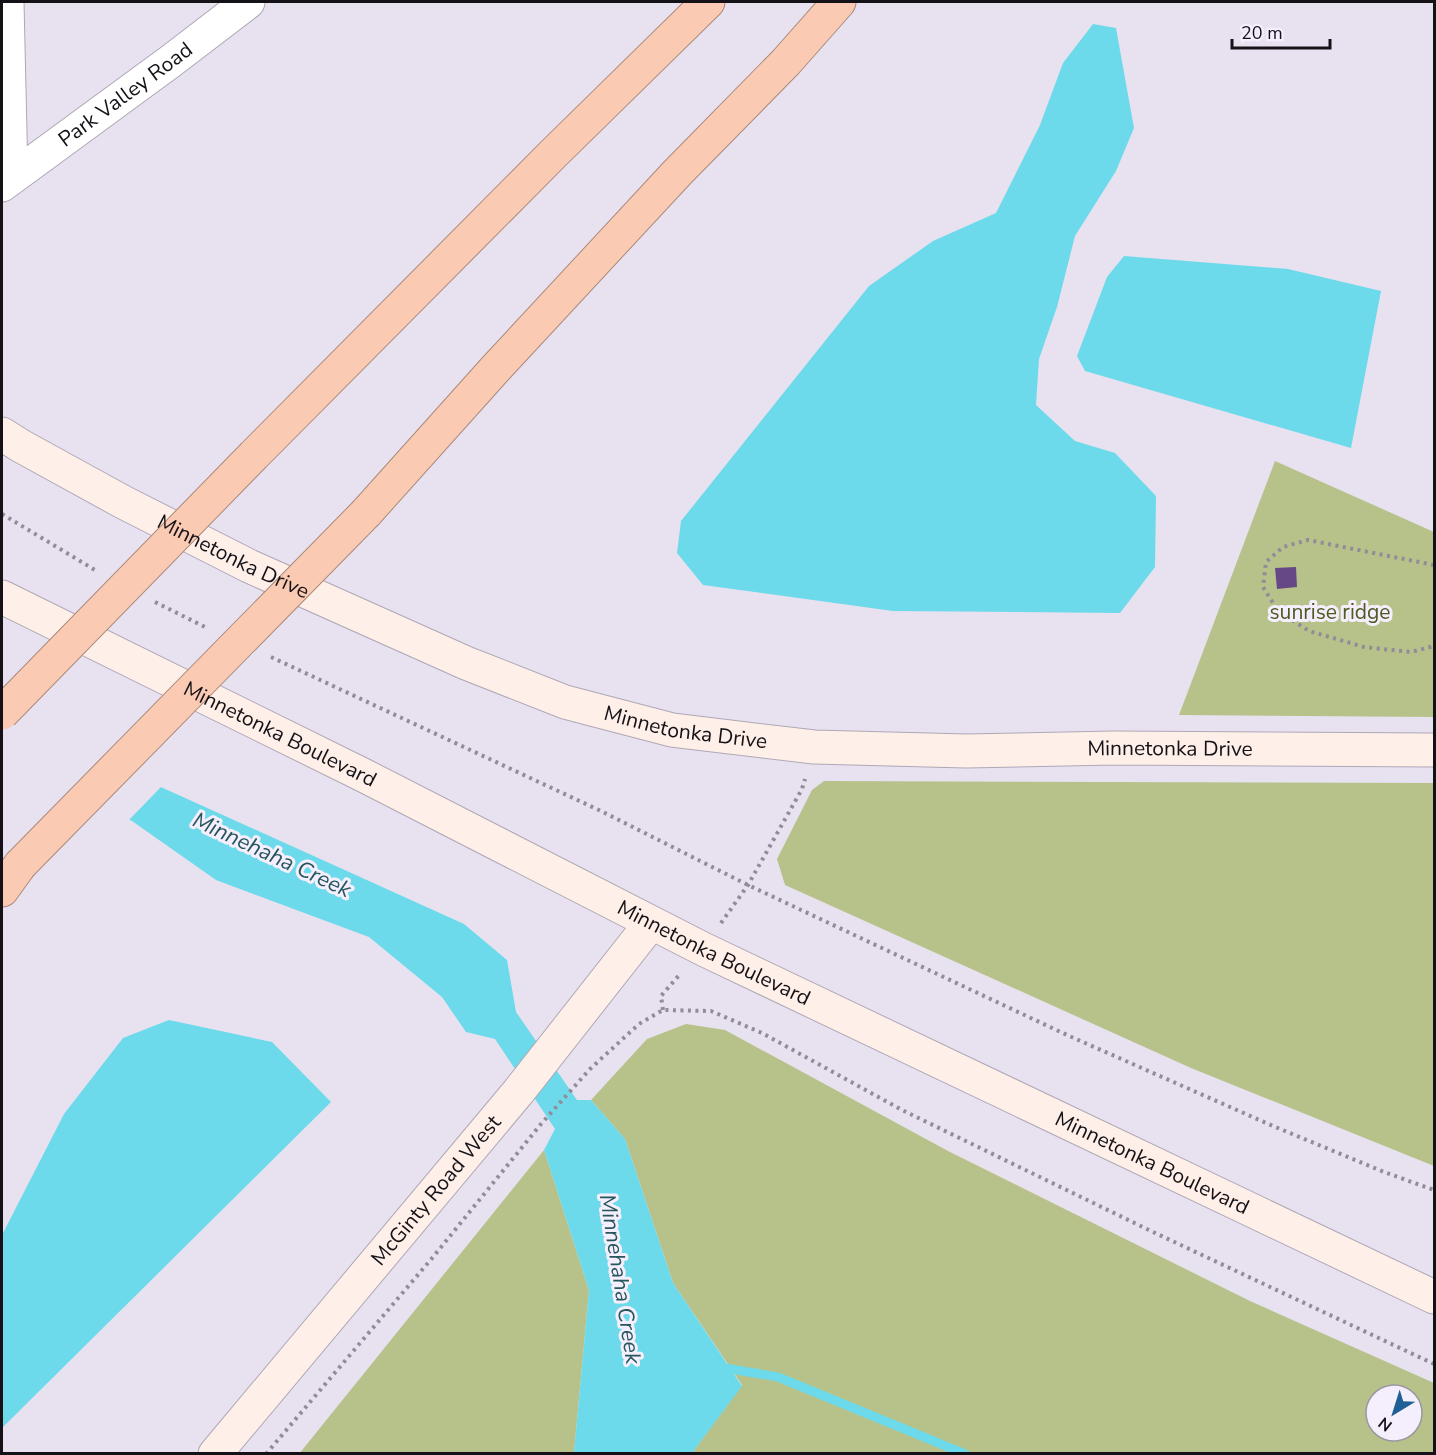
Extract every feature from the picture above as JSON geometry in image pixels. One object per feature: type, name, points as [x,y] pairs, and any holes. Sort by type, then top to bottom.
[{"type":"highway","points":[[2,712],[553,154],[708,2]]},
{"type":"highway","points":[[8,879],[366,513],[677,173],[786,62],[839,2]]},
{"type":"main road","name":"Minnetonka Drive","points":[[2,434],[123,502],[249,566],[466,663],[565,702],[672,730],[814,747],[966,751],[1114,748],[1434,750]]},
{"type":"main road","name":"Minnetonka Boulevard","points":[[2,597],[363,775],[703,949],[1434,1297]]},
{"type":"main road","name":"McGinty Road West","points":[[215,1454],[519,1091],[651,922]]},
{"type":"street","points":[[6,181],[7,2]]},
{"type":"street","name":"Park Valley Road","points":[[6,181],[248,2]]},
{"type":"path","points":[[2,514],[99,572]]},
{"type":"path","points":[[1434,565],[1308,540],[1283,547],[1266,562],[1263,587],[1278,611],[1309,631],[1364,646],[1411,652],[1434,646]]},
{"type":"path","points":[[152,600],[215,632]]},
{"type":"path","points":[[269,656],[601,811],[748,885],[1067,1035],[1273,1126],[1434,1190]]},
{"type":"path","points":[[748,885],[802,789],[814,747]]},
{"type":"path","points":[[266,1454],[433,1257],[541,1124],[590,1069],[639,1024],[663,1010],[711,1011],[762,1033],[902,1110],[1434,1364]]},
{"type":"green space","name":"sunrise ridge","points":[[1275,461],[1434,532],[1434,717],[1179,715]]},
{"type":"green space","points":[[824,781],[1434,783],[1434,1166],[1191,1068],[785,885],[777,859],[812,790]]},
{"type":"green space","points":[[686,1024],[725,1030],[948,1151],[1250,1301],[1434,1383],[1434,1453],[692,1453],[742,1385],[673,1283],[625,1139],[591,1100],[647,1039]]},
{"type":"green space","points":[[544,1150],[589,1290],[574,1453],[299,1454]]},
{"type":"water","points":[[1093,24],[1116,28],[1134,128],[1116,171],[1075,236],[1057,307],[1039,359],[1036,405],[1075,441],[1115,453],[1156,496],[1155,567],[1120,613],[893,611],[703,585],[677,553],[681,521],[869,286],[933,241],[996,213],[1040,125],[1063,63]]},
{"type":"water","points":[[1124,256],[1288,269],[1381,291],[1351,448],[1085,371],[1077,356],[1107,277]]},
{"type":"water","name":"Minnehaha Creek","points":[[2,701],[163,788],[464,924],[507,960],[516,1012],[577,1100],[591,1100],[625,1139],[673,1283],[742,1386],[692,1453],[574,1453],[589,1290],[544,1150],[555,1129],[495,1039],[466,1032],[442,997],[369,937],[216,880],[132,821],[2,758]]},
{"type":"water","points":[[169,1020],[272,1042],[331,1102],[2,1428],[2,1235],[64,1114],[123,1038]]},
{"type":"pier","points":[[2,698],[163,785],[127,822],[2,761]]},
{"type":"building","points":[[1296,567],[1297,587],[1277,589],[1275,568]]},
{"type":"waterway","points":[[719,1367],[778,1377],[965,1454]]}]
